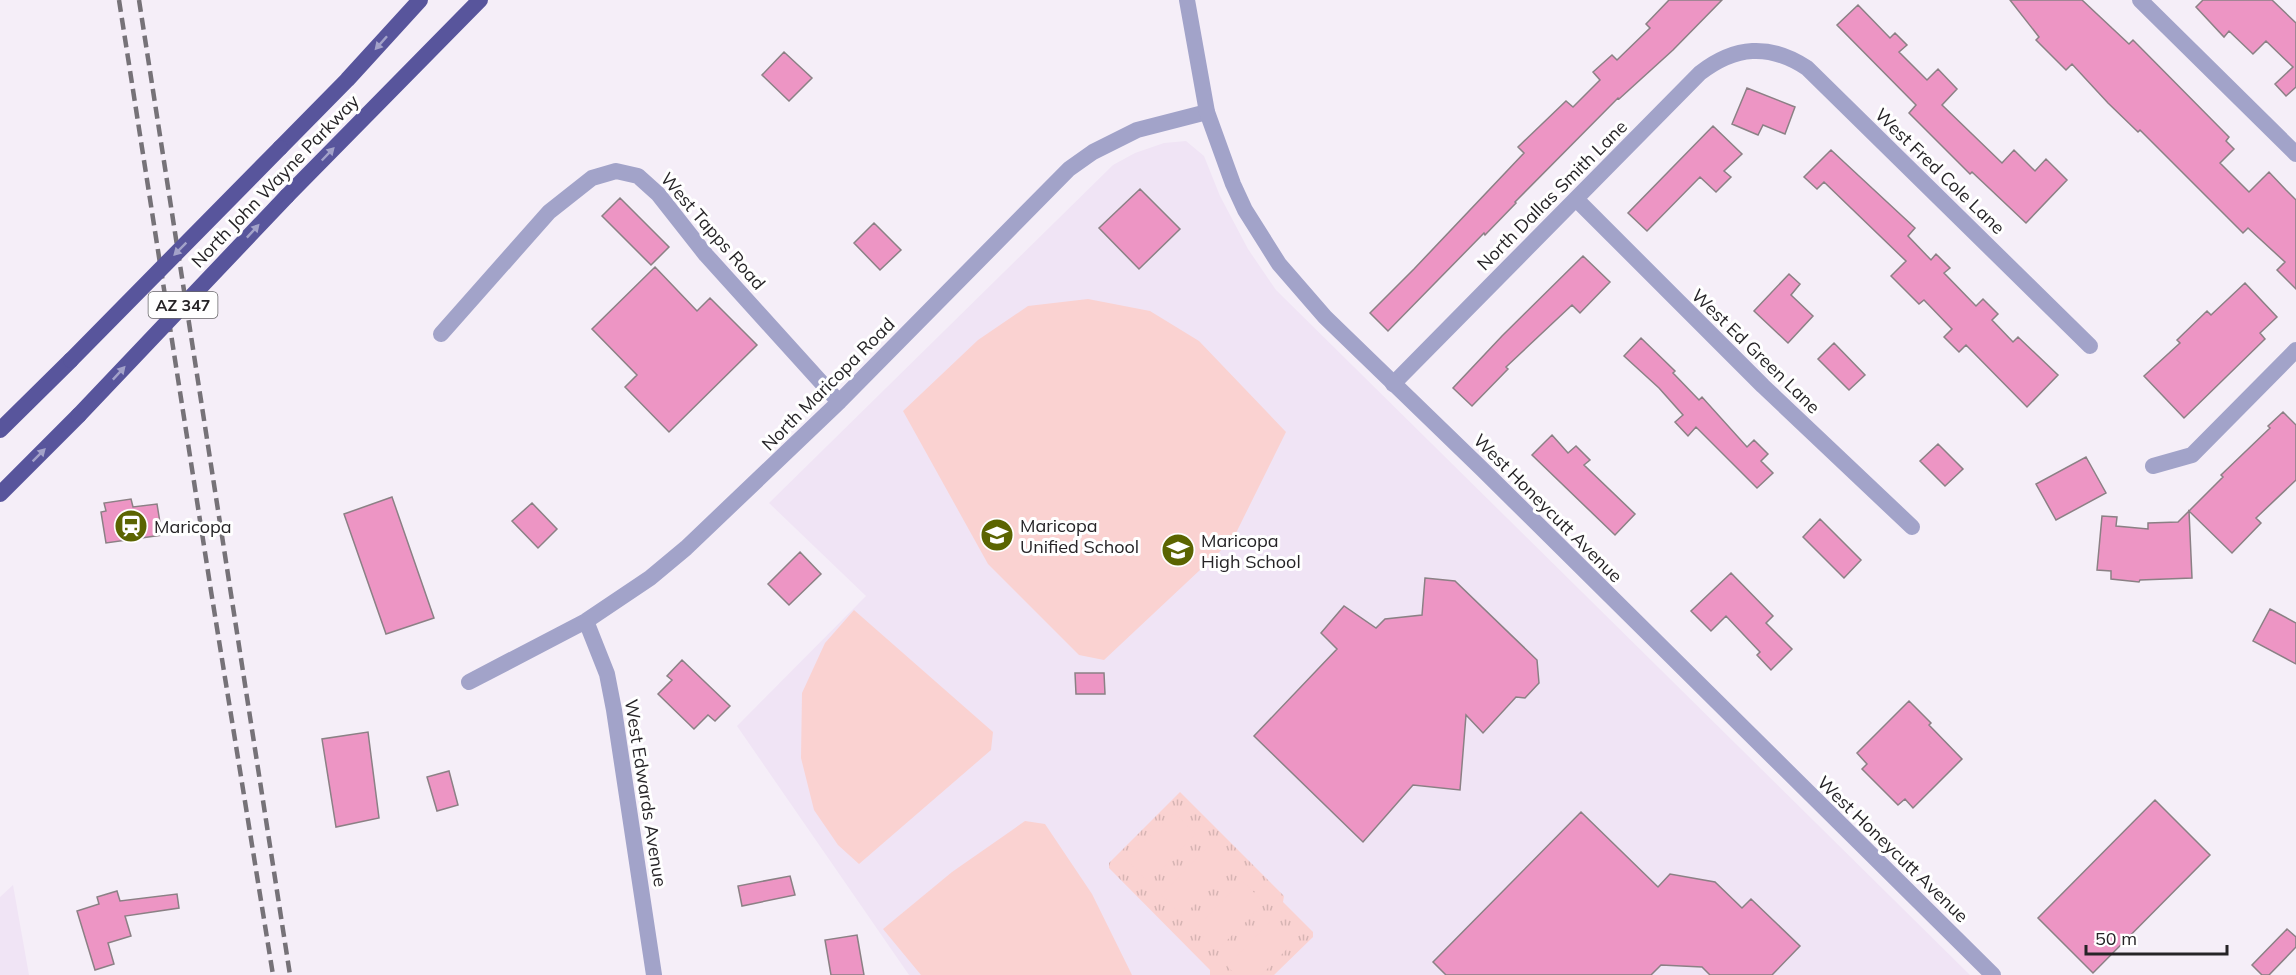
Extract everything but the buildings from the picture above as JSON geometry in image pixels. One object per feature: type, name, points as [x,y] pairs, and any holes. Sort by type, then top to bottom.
[{"type":"highway","name":"North John Wayne Parkway","points":[[0,430],[347,80],[420,0]]},
{"type":"highway","name":"North John Wayne Parkway","points":[[0,494],[87,407],[287,196],[480,0]]},
{"type":"street","name":"West Honeycutt Avenue","points":[[1187,0],[1207,112],[1233,184],[1259,236],[1279,264],[1324,317],[1482,469],[1993,975]]},
{"type":"street","points":[[2140,0],[2296,154]]},
{"type":"street","name":"North Dallas Smith Lane","points":[[1393,384],[1700,74],[1725,57],[1749,51]]},
{"type":"street","name":"West Fred Cole Lane","points":[[1749,51],[1775,53],[1807,68],[2090,346]]},
{"type":"street","name":"North Maricopa Road","points":[[469,682],[586,621],[650,578],[686,548],[839,402],[1068,169],[1093,152],[1137,130],[1207,112]]},
{"type":"street","name":"West Tapps Road","points":[[441,334],[549,212],[592,178],[616,171],[638,176],[658,194],[706,255],[839,402]]},
{"type":"street","name":"West Ed Green Lane","points":[[1575,199],[1762,386],[1911,527]]},
{"type":"street","points":[[2153,465],[2192,455],[2296,350]]},
{"type":"street","name":"West Edwards Avenue","points":[[586,621],[607,674],[614,710],[654,975]]},
{"type":"shaded area","name":"Maricopa High School","points":[[1186,141],[1204,156],[1220,196],[1248,249],[1276,290],[1970,975],[909,975],[737,726],[866,596],[769,503],[1113,165],[1135,153],[1164,143]]},
{"type":"shaded area","points":[[13,885],[29,975],[0,975],[0,897]]},
{"type":"green space","points":[[1088,299],[1150,311],[1199,341],[1286,432],[1233,539],[1104,660],[1079,655],[988,564],[903,411],[978,340],[1028,306]]},
{"type":"green space","points":[[854,610],[993,732],[991,750],[859,864],[838,845],[814,810],[801,758],[802,693],[825,643]]},
{"type":"green space","points":[[1180,792],[1284,896],[1283,902],[1313,932],[1313,937],[1274,975],[1210,975],[1210,970],[1109,868],[1109,863]]},
{"type":"green space","points":[[1174,813],[1196,834],[1149,882],[1126,860]]},
{"type":"green space","points":[[1025,821],[1045,824],[1092,894],[1132,975],[921,975],[883,929],[952,872]]},
{"type":"green space","points":[[1208,847],[1230,869],[1183,916],[1161,895]]},
{"type":"green space","points":[[1242,881],[1265,903],[1217,950],[1195,929]]},
{"type":"green space","points":[[1274,918],[1296,940],[1261,975],[1236,975],[1227,966]]},
{"type":"railway","points":[[119,0],[273,975]]},
{"type":"railway","points":[[139,0],[290,975]]},
{"type":"place","name":"Maricopa","points":[[131,526]]},
{"type":"place","name":"Maricopa Unified School","points":[[997,535]]},
{"type":"place","name":"Maricopa High School","points":[[1178,550]]}]
